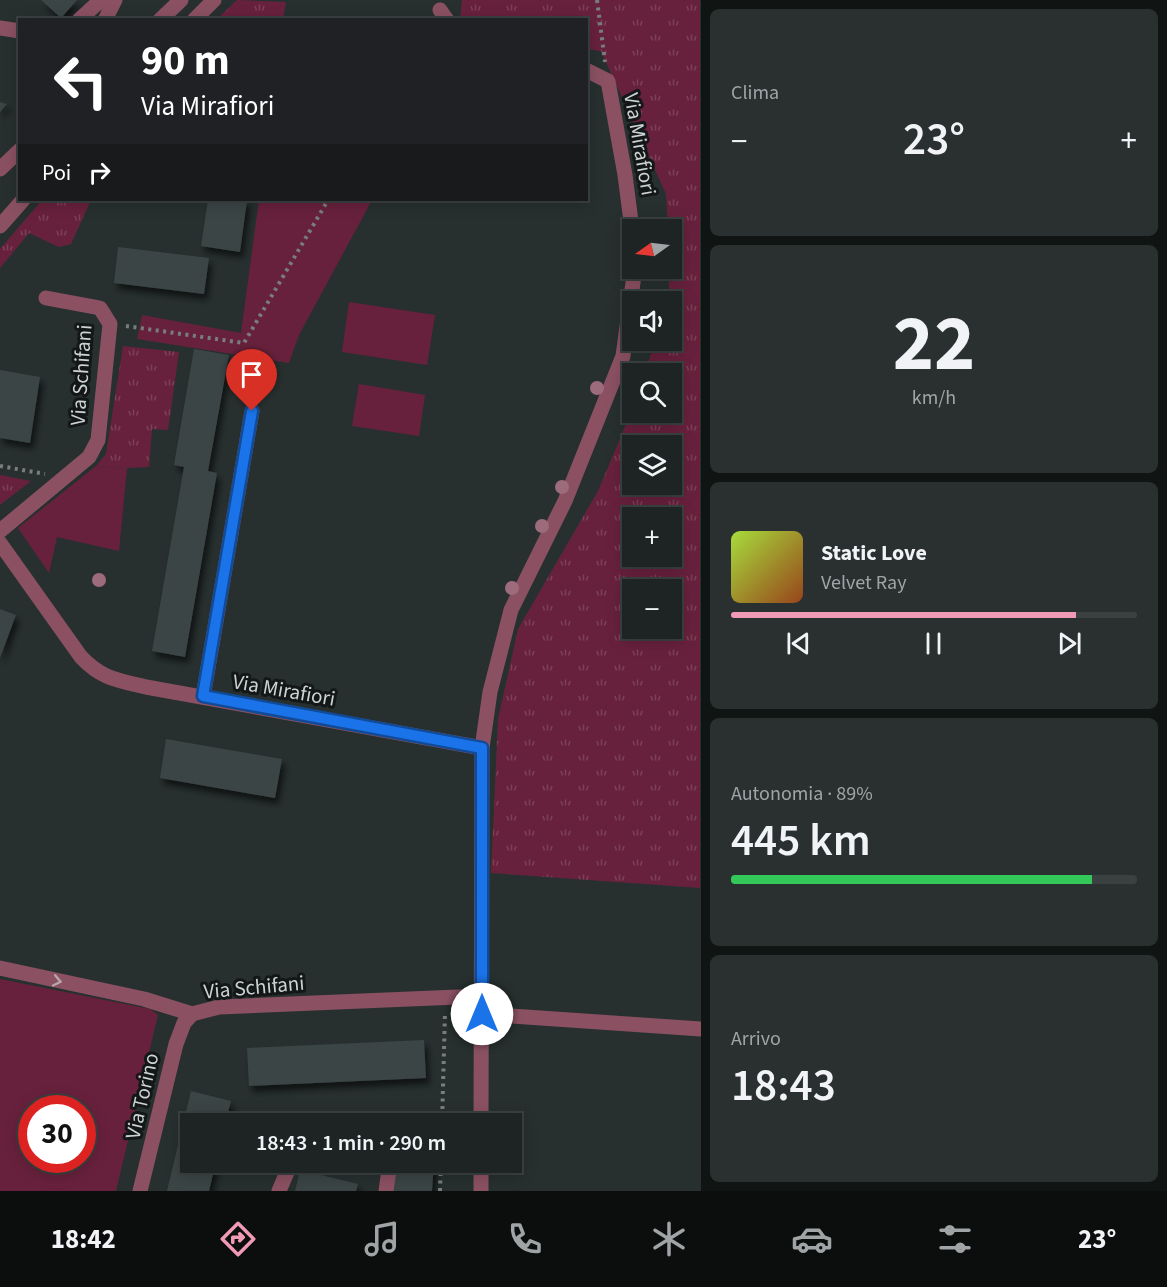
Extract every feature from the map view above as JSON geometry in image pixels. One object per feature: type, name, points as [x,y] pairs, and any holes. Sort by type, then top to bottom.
[{"type":"street","points":[[81,18],[101,0]]},
{"type":"street","points":[[106,18],[115,0]]},
{"type":"street","points":[[162,18],[181,0]]},
{"type":"street","points":[[196,18],[214,0]]},
{"type":"street","points":[[0,28],[18,31]]},
{"type":"street","name":"Via Mirafiori","points":[[588,71],[608,81],[626,176],[631,219]]},
{"type":"street","points":[[0,169],[18,152]]},
{"type":"street","points":[[0,226],[22,201]]},
{"type":"street","points":[[481,1113],[482,748],[490,692],[511,610],[565,501],[623,356],[634,279]]},
{"type":"street","name":"Via Schifani","points":[[0,531],[89,457],[98,440],[110,324],[100,308],[46,298]]},
{"type":"street","points":[[203,696],[252,411]]},
{"type":"street","name":"Via Mirafiori","points":[[0,543],[81,657],[93,670],[108,678],[482,748]]},
{"type":"street","name":"Via Schifani","points":[[0,968],[144,999],[192,1014],[219,1007],[482,996]]},
{"type":"street","name":"Via Torino","points":[[140,1191],[176,1044],[184,1023],[192,1014]]},
{"type":"street","points":[[482,1014],[700,1029]]},
{"type":"street","points":[[279,1191],[287,1173]]},
{"type":"street","points":[[386,1191],[388,1173]]},
{"type":"street","points":[[481,1173],[481,1191]]},
{"type":"path","points":[[597,0],[608,81]]},
{"type":"path","points":[[110,324],[244,343],[327,201]]},
{"type":"path","points":[[0,466],[63,477]]},
{"type":"path","points":[[442,1113],[445,997]]},
{"type":"path","points":[[440,1191],[441,1173]]},
{"type":"green space","points":[[237,0],[286,2],[283,18],[218,18]]},
{"type":"green space","points":[[462,0],[700,0],[700,888],[491,873],[498,719],[518,629],[598,491],[627,423],[682,423],[682,363],[648,363],[652,351],[682,351],[682,291],[669,291],[669,279],[682,279],[682,219],[667,219],[666,194],[601,51],[588,49],[588,18],[460,18]]},
{"type":"green space","points":[[41,201],[91,201],[71,244],[59,247],[29,233],[0,268],[0,249]]},
{"type":"green space","points":[[259,201],[371,201],[299,335],[289,363],[137,339],[142,315],[241,333]]},
{"type":"green space","points":[[349,302],[435,315],[427,365],[342,352]]},
{"type":"green space","points":[[123,346],[179,352],[168,430],[152,429],[149,467],[96,466],[106,454]]},
{"type":"green space","points":[[359,384],[425,395],[419,436],[352,426]]},
{"type":"green space","points":[[96,466],[127,468],[119,551],[57,537],[49,573],[18,528]]},
{"type":"green space","points":[[0,475],[31,481],[0,505]]},
{"type":"green space","points":[[0,979],[150,1009],[158,1015],[116,1191],[0,1191]]},
{"type":"building","points":[[41,0],[77,0],[61,18]]},
{"type":"building","points":[[0,102],[7,104],[0,112]]},
{"type":"building","points":[[208,201],[247,201],[240,252],[201,246]]},
{"type":"building","points":[[118,247],[209,258],[204,294],[114,283]]},
{"type":"building","points":[[194,349],[229,355],[208,471],[217,473],[185,657],[152,651],[184,467],[174,465]]},
{"type":"building","points":[[0,370],[40,377],[30,443],[0,438]]},
{"type":"building","points":[[0,609],[16,615],[0,658]]},
{"type":"building","points":[[166,739],[282,759],[275,798],[160,778]]},
{"type":"building","points":[[424,1040],[426,1078],[249,1086],[247,1048]]},
{"type":"building","points":[[191,1091],[231,1101],[228,1113],[186,1113]]},
{"type":"building","points":[[180,1137],[180,1173],[213,1173],[209,1191],[167,1191]]},
{"type":"building","points":[[299,1173],[312,1173],[358,1184],[356,1191],[295,1191]]},
{"type":"building","points":[[394,1173],[433,1173],[432,1191],[393,1191]]},
{"type":"route","points":[[252,411],[203,696],[482,748],[482,1014]]}]
